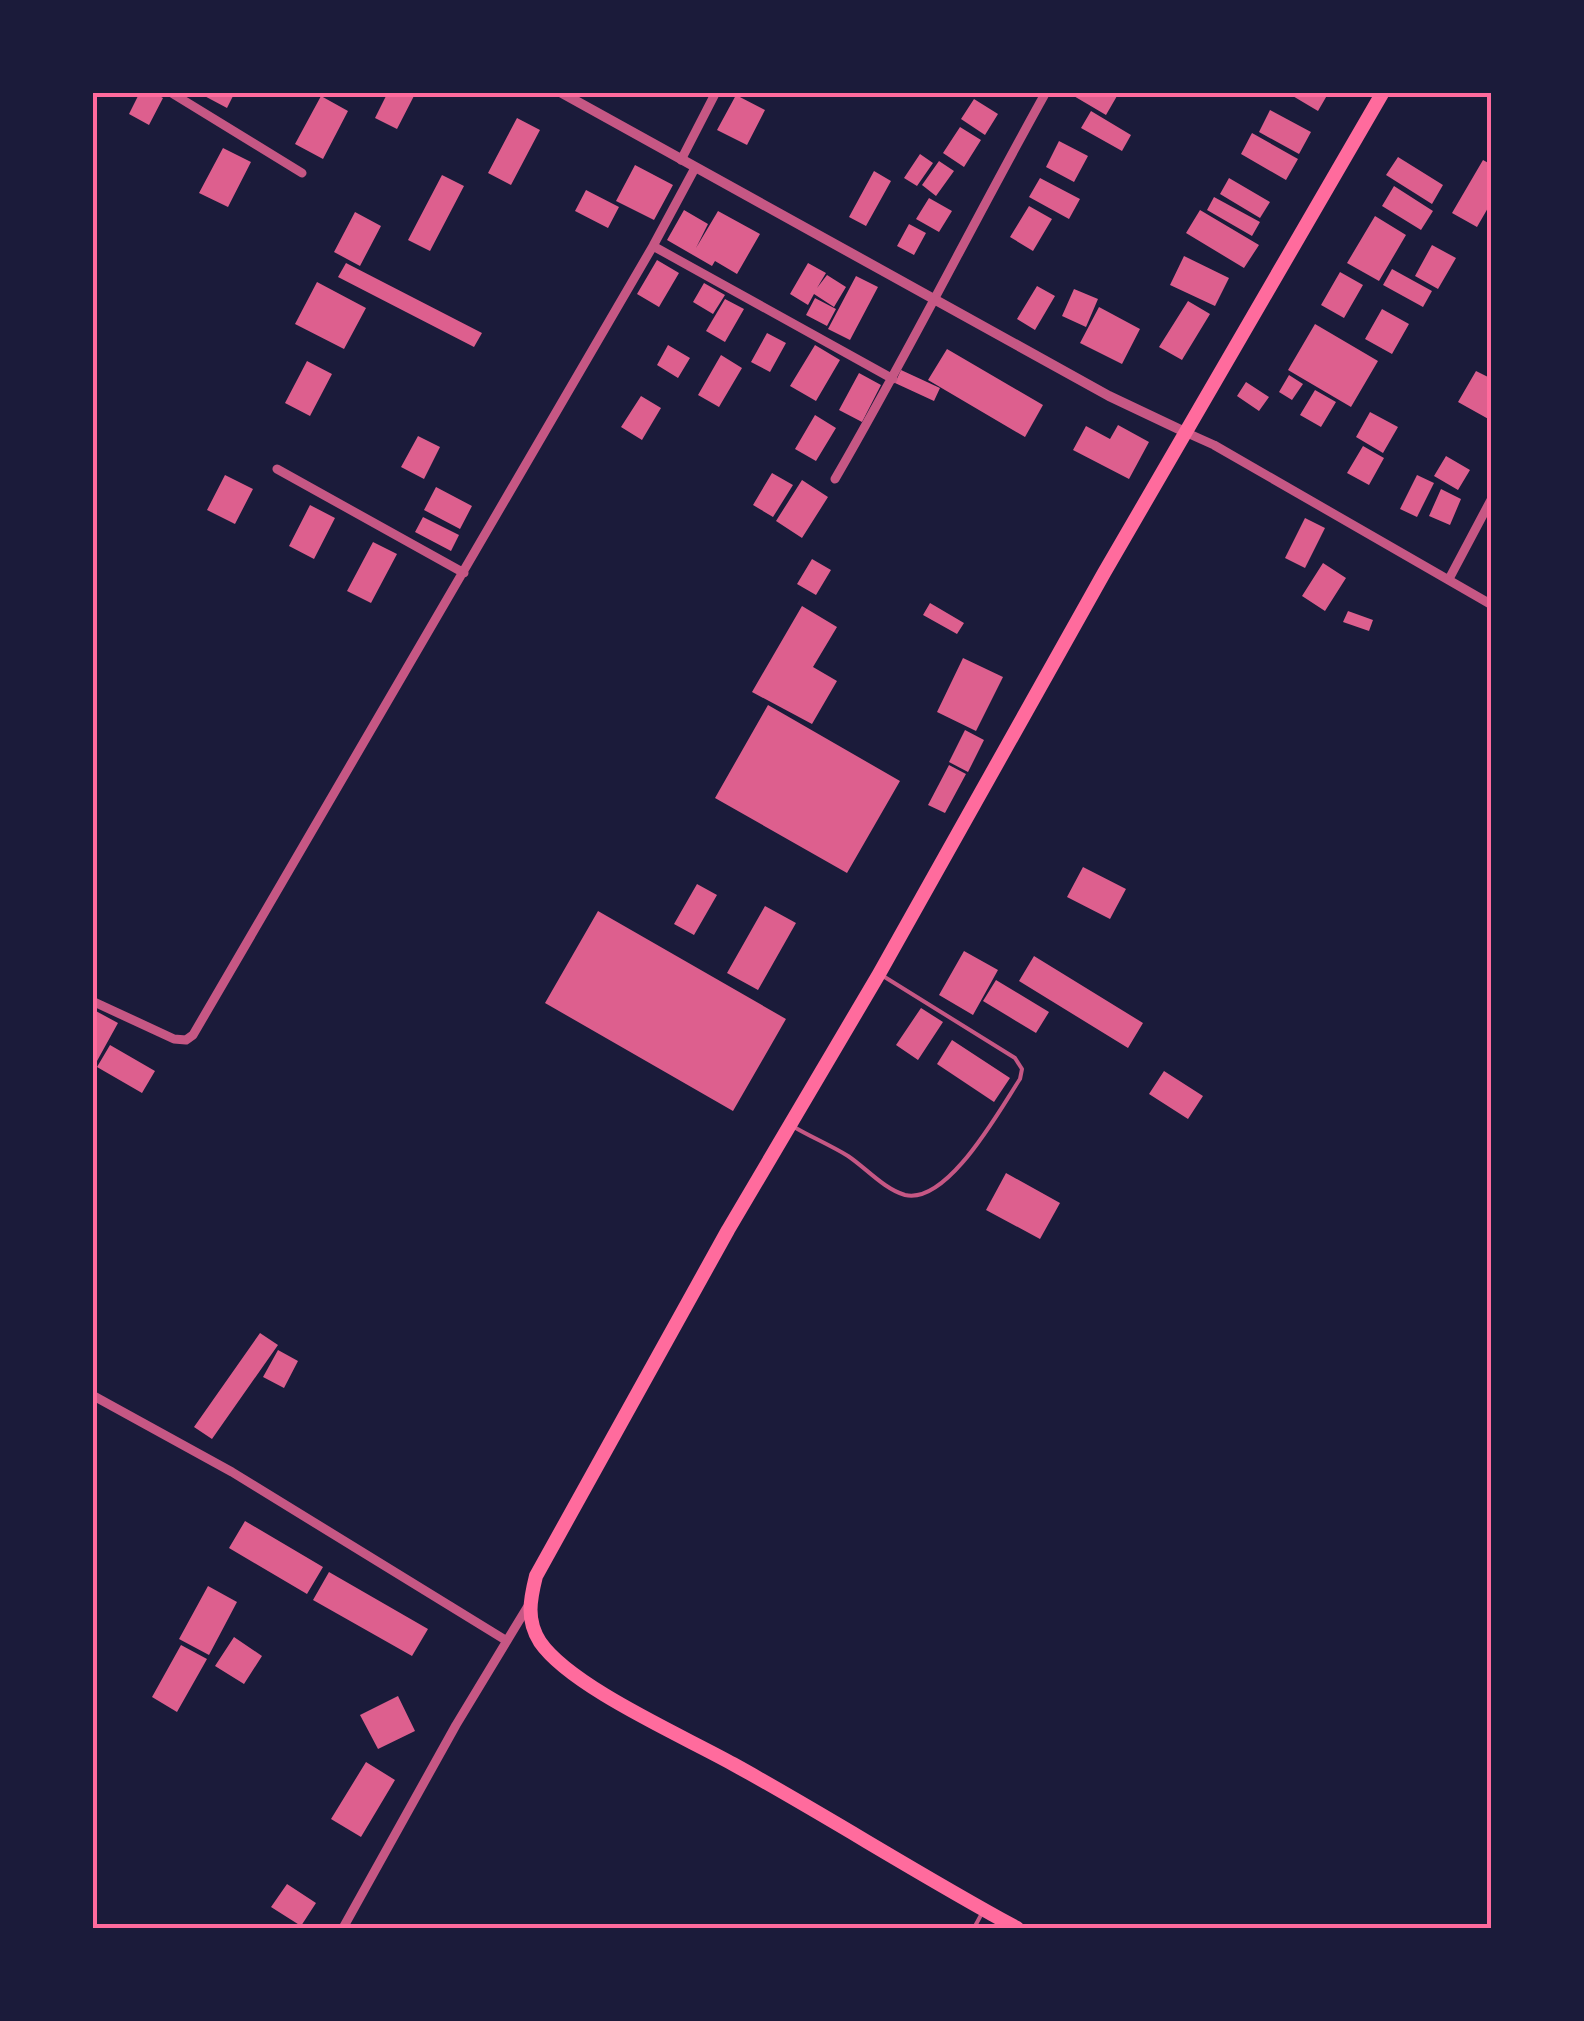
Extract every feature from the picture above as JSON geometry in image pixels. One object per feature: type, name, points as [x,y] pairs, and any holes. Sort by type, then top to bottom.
[{"type":"highway","points":[[1017,1928],[864,1838],[621,1704],[573,1672],[542,1645],[531,1624],[529,1604],[536,1576],[570,1513],[1185,432],[1383,92]]},
{"type":"street","points":[[170,92],[302,173]]},
{"type":"street","points":[[560,92],[1110,396],[1214,445],[1492,604]]},
{"type":"street","points":[[682,160],[716,92]]},
{"type":"street","points":[[836,480],[1046,92]]},
{"type":"street","points":[[92,1001],[174,1040],[190,1039],[654,246],[695,168]]},
{"type":"street","points":[[654,246],[893,379]]},
{"type":"street","points":[[277,469],[464,573]]},
{"type":"street","points":[[1448,579],[1492,498]]},
{"type":"street","points":[[92,1396],[232,1472],[507,1641]]},
{"type":"street","points":[[344,1928],[456,1725],[529,1604]]},
{"type":"lane","points":[[790,1125],[850,1157],[900,1193],[914,1195],[934,1188],[958,1168],[1020,1079],[1021,1065],[1015,1058],[879,974]]},
{"type":"lane","points":[[974,1928],[984,1910]]},
{"type":"building","points":[[140,92],[152,92],[163,98],[149,125],[129,114]]},
{"type":"building","points":[[197,92],[235,92],[227,108]]},
{"type":"building","points":[[388,92],[416,92],[397,129],[375,118]]},
{"type":"building","points":[[1067,92],[1112,92],[1117,96],[1106,115]]},
{"type":"building","points":[[1286,92],[1329,92],[1318,111]]},
{"type":"building","points":[[736,95],[765,110],[747,145],[717,130]]},
{"type":"building","points":[[321,96],[348,111],[323,159],[295,144]]},
{"type":"building","points":[[974,99],[998,114],[985,135],[961,119]]},
{"type":"building","points":[[1270,110],[1311,132],[1299,154],[1259,132]]},
{"type":"building","points":[[1091,111],[1131,135],[1122,151],[1081,128]]},
{"type":"building","points":[[517,118],[540,130],[511,185],[488,173]]},
{"type":"building","points":[[960,127],[981,140],[964,167],[943,153]]},
{"type":"building","points":[[1252,133],[1298,159],[1286,180],[1241,154]]},
{"type":"building","points":[[1059,141],[1088,156],[1074,182],[1046,167]]},
{"type":"building","points":[[223,148],[251,162],[228,207],[199,193]]},
{"type":"building","points":[[920,154],[933,163],[917,186],[904,178]]},
{"type":"building","points":[[1398,157],[1443,185],[1432,204],[1386,175]]},
{"type":"building","points":[[1483,160],[1492,165],[1492,201],[1477,227],[1452,213]]},
{"type":"building","points":[[939,161],[954,171],[936,196],[922,185]]},
{"type":"building","points":[[635,165],[673,185],[654,220],[616,201]]},
{"type":"building","points":[[874,171],[891,181],[866,226],[849,217]]},
{"type":"building","points":[[442,175],[464,186],[430,251],[408,240]]},
{"type":"building","points":[[1040,178],[1080,199],[1069,219],[1029,197]]},
{"type":"building","points":[[1229,178],[1270,202],[1260,218],[1220,194]]},
{"type":"building","points":[[1394,186],[1433,211],[1421,230],[1382,206]]},
{"type":"building","points":[[586,190],[619,207],[608,228],[575,211]]},
{"type":"building","points":[[1214,197],[1260,222],[1252,236],[1207,210]]},
{"type":"building","points":[[929,198],[952,211],[939,232],[916,219]]},
{"type":"building","points":[[1029,206],[1052,219],[1033,251],[1010,237]]},
{"type":"building","points":[[684,210],[708,224],[696,248],[718,211],[760,234],[737,274],[715,261],[712,266],[667,240]]},
{"type":"building","points":[[1200,210],[1259,245],[1244,268],[1186,233]]},
{"type":"building","points":[[355,212],[381,226],[360,266],[334,252]]},
{"type":"building","points":[[1375,216],[1406,235],[1379,281],[1347,263]]},
{"type":"building","points":[[909,224],[926,233],[914,255],[897,246]]},
{"type":"building","points":[[1432,245],[1456,258],[1438,289],[1415,276]]},
{"type":"building","points":[[1184,256],[1229,278],[1215,306],[1170,285]]},
{"type":"building","points":[[657,260],[679,273],[659,307],[637,294]]},
{"type":"building","points":[[346,263],[482,333],[474,347],[338,277]]},
{"type":"building","points":[[808,263],[826,273],[817,288],[827,275],[846,287],[834,307],[814,294],[808,305],[790,294]]},
{"type":"building","points":[[1392,269],[1432,291],[1423,307],[1383,285]]},
{"type":"building","points":[[1340,272],[1363,285],[1344,318],[1321,305]]},
{"type":"building","points":[[856,276],[878,287],[850,340],[828,329]]},
{"type":"building","points":[[317,282],[366,308],[344,349],[295,324]]},
{"type":"building","points":[[704,283],[725,295],[713,314],[693,302]]},
{"type":"building","points":[[1037,286],[1055,296],[1035,330],[1017,319]]},
{"type":"building","points":[[1074,289],[1098,299],[1086,327],[1062,316]]},
{"type":"building","points":[[815,298],[836,309],[827,326],[806,315]]},
{"type":"building","points":[[725,299],[744,309],[725,342],[706,331]]},
{"type":"building","points":[[1188,301],[1210,314],[1182,360],[1159,347]]},
{"type":"building","points":[[1099,307],[1140,329],[1122,364],[1080,343]]},
{"type":"building","points":[[1382,309],[1409,324],[1392,354],[1365,339]]},
{"type":"building","points":[[1315,324],[1378,361],[1351,407],[1288,370]]},
{"type":"building","points":[[767,333],[786,343],[770,372],[751,362]]},
{"type":"building","points":[[668,345],[690,358],[678,378],[657,365]]},
{"type":"building","points":[[815,345],[840,360],[816,401],[790,386]]},
{"type":"building","points":[[947,349],[1043,405],[1025,437],[928,380]]},
{"type":"building","points":[[721,355],[742,368],[719,407],[698,395]]},
{"type":"building","points":[[307,361],[332,374],[310,416],[285,403]]},
{"type":"building","points":[[901,370],[940,388],[934,401],[895,383]]},
{"type":"building","points":[[1476,371],[1492,379],[1492,421],[1458,402]]},
{"type":"building","points":[[859,373],[881,385],[862,422],[839,410]]},
{"type":"building","points":[[1289,375],[1303,384],[1292,400],[1279,392]]},
{"type":"building","points":[[1246,382],[1269,397],[1259,411],[1237,396]]},
{"type":"building","points":[[1315,390],[1336,402],[1321,427],[1300,415]]},
{"type":"building","points":[[641,396],[661,408],[642,440],[621,427]]},
{"type":"building","points":[[1370,412],[1398,427],[1383,453],[1356,437]]},
{"type":"building","points":[[815,415],[836,428],[816,461],[795,449]]},
{"type":"building","points":[[1118,425],[1149,442],[1129,479],[1073,450],[1086,426],[1110,439]]},
{"type":"building","points":[[418,436],[440,447],[424,479],[401,467]]},
{"type":"building","points":[[1363,446],[1384,458],[1369,485],[1347,473]]},
{"type":"building","points":[[1446,456],[1470,470],[1458,490],[1434,476]]},
{"type":"building","points":[[772,473],[793,485],[773,517],[753,505]]},
{"type":"building","points":[[225,475],[253,489],[235,524],[207,510]]},
{"type":"building","points":[[1417,475],[1434,483],[1417,517],[1400,509]]},
{"type":"building","points":[[802,480],[828,497],[802,538],[776,521]]},
{"type":"building","points":[[436,487],[472,506],[460,529],[424,510]]},
{"type":"building","points":[[1441,489],[1461,499],[1450,525],[1429,516]]},
{"type":"building","points":[[310,505],[335,518],[314,559],[289,546]]},
{"type":"building","points":[[423,517],[459,535],[451,551],[415,532]]},
{"type":"building","points":[[1305,518],[1325,528],[1305,568],[1285,558]]},
{"type":"building","points":[[373,542],[397,554],[371,603],[347,591]]},
{"type":"building","points":[[812,559],[831,570],[816,595],[797,584]]},
{"type":"building","points":[[1323,563],[1346,578],[1325,611],[1302,596]]},
{"type":"building","points":[[930,603],[964,623],[957,634],[923,615]]},
{"type":"building","points":[[802,606],[837,627],[813,667],[837,681],[812,724],[752,692]]},
{"type":"building","points":[[1348,611],[1373,620],[1369,631],[1343,622]]},
{"type":"building","points":[[963,658],[1003,677],[976,731],[937,712]]},
{"type":"building","points":[[768,705],[900,781],[847,873],[715,798]]},
{"type":"building","points":[[965,730],[984,740],[968,772],[949,762]]},
{"type":"building","points":[[949,765],[966,774],[945,813],[928,805]]},
{"type":"building","points":[[1083,867],[1126,889],[1110,919],[1067,897]]},
{"type":"building","points":[[697,884],[717,895],[694,935],[674,924]]},
{"type":"building","points":[[765,906],[796,923],[758,990],[727,973]]},
{"type":"building","points":[[598,911],[786,1019],[733,1111],[545,1003]]},
{"type":"building","points":[[964,951],[998,970],[973,1015],[939,995]]},
{"type":"building","points":[[1034,956],[1143,1023],[1128,1048],[1019,981]]},
{"type":"building","points":[[996,980],[1049,1012],[1036,1033],[983,1001]]},
{"type":"building","points":[[921,1008],[943,1022],[918,1060],[896,1045]]},
{"type":"building","points":[[94,1010],[118,1023],[92,1070],[92,1013]]},
{"type":"building","points":[[952,1040],[1010,1078],[994,1102],[937,1064]]},
{"type":"building","points":[[110,1045],[155,1071],[142,1093],[97,1067]]},
{"type":"building","points":[[1164,1071],[1203,1096],[1188,1119],[1149,1094]]},
{"type":"building","points":[[1006,1173],[1060,1203],[1040,1239],[986,1210]]},
{"type":"building","points":[[260,1333],[278,1345],[212,1439],[194,1427]]},
{"type":"building","points":[[278,1350],[298,1361],[284,1388],[263,1377]]},
{"type":"building","points":[[245,1521],[323,1567],[307,1594],[229,1548]]},
{"type":"building","points":[[329,1572],[428,1629],[412,1656],[313,1600]]},
{"type":"building","points":[[208,1586],[237,1602],[209,1655],[179,1639]]},
{"type":"building","points":[[234,1637],[262,1656],[244,1684],[215,1666]]},
{"type":"building","points":[[181,1645],[207,1659],[177,1712],[152,1697]]},
{"type":"building","points":[[398,1696],[415,1731],[378,1749],[360,1715]]},
{"type":"building","points":[[366,1762],[395,1780],[361,1837],[331,1819]]},
{"type":"building","points":[[287,1884],[316,1903],[301,1926],[271,1907]]}]
